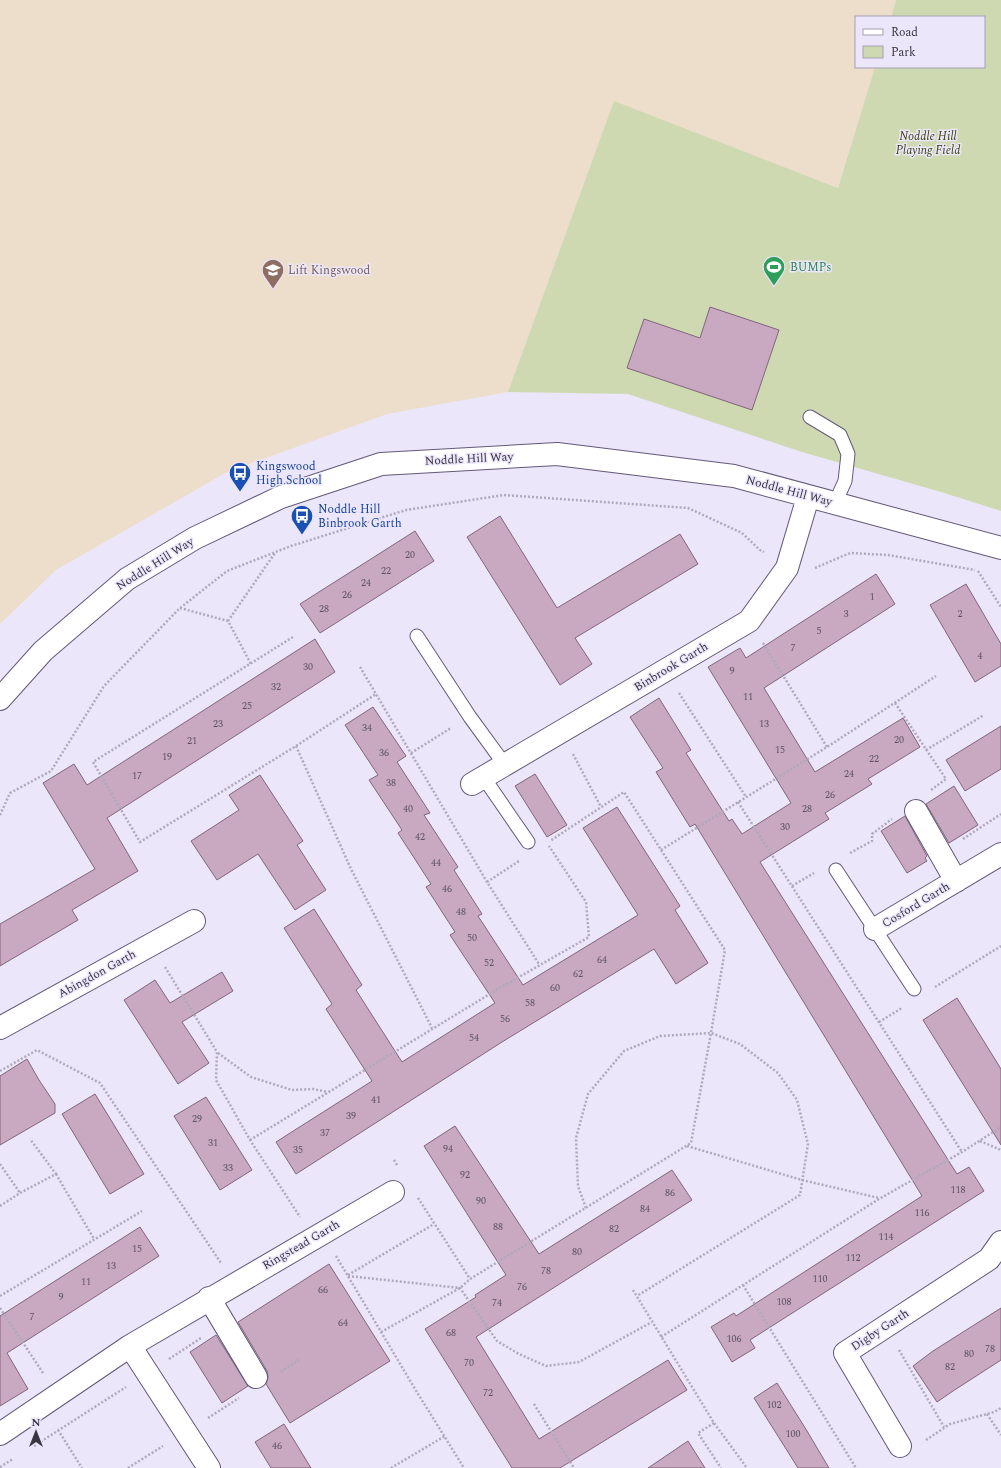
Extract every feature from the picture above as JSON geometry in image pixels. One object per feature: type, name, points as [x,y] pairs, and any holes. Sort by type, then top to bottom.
[{"type":"street","name":"Noddle Hill Way","points":[[0,699],[43,651],[127,579],[195,538],[281,497],[381,464],[557,454],[734,476],[1001,548]]},
{"type":"street","name":"Binbrook Garth","points":[[478,781],[749,621],[787,568],[808,497]]},
{"type":"street","name":"Cosford Garth","points":[[906,813],[940,853],[956,881]]},
{"type":"street","name":"Cosford Garth","points":[[875,929],[1001,854]]},
{"type":"street","name":"Abingdon Garth","points":[[0,1028],[194,921]]},
{"type":"street","name":"Ringstead Garth","points":[[0,1434],[130,1346],[209,1298],[314,1237],[403,1192]]},
{"type":"street","name":"Digby Garth","points":[[900,1446],[844,1353],[989,1260],[1001,1242]]},
{"type":"street","points":[[209,1298],[265,1376]]},
{"type":"street","points":[[130,1346],[209,1468]]},
{"type":"lane","points":[[810,417],[840,435],[848,454],[845,481],[835,503]]},
{"type":"lane","points":[[418,636],[470,717],[505,765]]},
{"type":"lane","points":[[478,781],[528,842]]},
{"type":"lane","points":[[836,870],[914,989]]},
{"type":"path","points":[[0,814],[10,793],[51,771],[104,686],[180,608],[226,571],[276,552],[406,510],[504,495],[688,508],[742,533],[760,550],[788,563],[815,568],[850,553],[888,555],[985,572]]},
{"type":"path","points":[[228,621],[276,552]]},
{"type":"path","points":[[978,571],[1001,607]]},
{"type":"path","points":[[180,608],[228,621],[251,664]]},
{"type":"path","points":[[749,621],[827,747]]},
{"type":"path","points":[[293,638],[93,762],[140,842],[296,746],[376,694]]},
{"type":"path","points":[[360,667],[487,882],[539,964]]},
{"type":"path","points":[[665,671],[746,797]]},
{"type":"path","points":[[661,850],[827,747],[936,676]]},
{"type":"path","points":[[895,703],[946,779],[927,793]]},
{"type":"path","points":[[926,750],[984,715]]},
{"type":"path","points":[[411,753],[470,717]]},
{"type":"path","points":[[562,732],[601,807]]},
{"type":"path","points":[[296,746],[351,869],[432,1028]]},
{"type":"path","points":[[250,1140],[432,1028],[539,964],[589,937],[586,902],[547,842],[624,792],[725,950],[712,1033],[690,1143],[470,1279],[460,1288],[381,1332]]},
{"type":"path","points":[[738,802],[962,1152]]},
{"type":"path","points":[[845,856],[872,840],[872,834],[906,813]]},
{"type":"path","points":[[940,853],[1001,814]]},
{"type":"path","points":[[487,882],[520,860]]},
{"type":"path","points":[[792,886],[818,871]]},
{"type":"path","points":[[151,944],[217,1052],[251,1077],[292,1090],[313,1089],[328,1092]]},
{"type":"path","points":[[930,990],[1001,946]]},
{"type":"path","points":[[879,1022],[905,1006]]},
{"type":"path","points":[[586,1208],[578,1186],[576,1138],[588,1094],[624,1052],[660,1036],[712,1033],[740,1044],[778,1073],[797,1100],[808,1144],[800,1195],[637,1296]]},
{"type":"path","points":[[0,1071],[37,1050],[100,1083],[235,1284]]},
{"type":"path","points":[[217,1052],[216,1080],[250,1140],[314,1237]]},
{"type":"path","points":[[661,1337],[879,1198],[962,1152],[1001,1127]]},
{"type":"path","points":[[30,1138],[56,1174],[94,1239]]},
{"type":"path","points":[[980,1140],[1001,1150]]},
{"type":"path","points":[[686,1145],[802,1180],[879,1198]]},
{"type":"path","points":[[394,1160],[398,1166]]},
{"type":"path","points":[[0,1164],[20,1193]]},
{"type":"path","points":[[0,1206],[20,1193],[56,1174]]},
{"type":"path","points":[[403,1192],[434,1224],[470,1279]]},
{"type":"path","points":[[0,1296],[142,1211]]},
{"type":"path","points":[[348,1276],[434,1224]]},
{"type":"path","points":[[333,1252],[464,1468]]},
{"type":"path","points":[[348,1276],[460,1288],[497,1341],[519,1354],[546,1366],[579,1362],[652,1322]]},
{"type":"path","points":[[743,1285],[856,1468]]},
{"type":"path","points":[[633,1290],[714,1423],[747,1468]]},
{"type":"path","points":[[0,1308],[58,1395]]},
{"type":"path","points":[[884,1327],[898,1348],[944,1427]]},
{"type":"path","points":[[265,1376],[300,1359]]},
{"type":"path","points":[[128,1468],[242,1396]]},
{"type":"path","points":[[534,1404],[574,1468]]},
{"type":"path","points":[[921,1443],[950,1424],[994,1412],[1001,1408]]},
{"type":"path","points":[[987,1414],[1001,1435]]},
{"type":"path","points":[[714,1423],[698,1433],[721,1468]]},
{"type":"path","points":[[58,1430],[82,1468]]},
{"type":"path","points":[[391,1468],[444,1436]]},
{"type":"shaded area","name":"Lift Kingswood","points":[[0,0],[896,0],[891,16],[855,16],[855,68],[875,68],[838,188],[614,102],[508,392],[387,414],[227,472],[56,570],[0,624]]},
{"type":"green space","name":"BUMPs","points":[[896,0],[1001,0],[1001,511],[802,452],[628,394],[508,392],[614,101],[838,188],[875,68],[985,68],[985,16],[891,16]]},
{"type":"building","points":[[710,307],[779,330],[752,410],[627,368],[644,319],[700,338]]},
{"type":"building","points":[[500,516],[557,608],[680,534],[698,564],[575,638],[592,664],[560,685],[467,537]]},
{"type":"building","points":[[415,531],[434,561],[320,633],[300,604]]},
{"type":"building","points":[[876,574],[895,604],[764,688],[815,772],[903,718],[920,747],[868,779],[872,784],[825,813],[829,819],[760,862],[957,1174],[969,1167],[984,1191],[750,1340],[755,1348],[732,1362],[711,1327],[734,1313],[736,1316],[922,1196],[695,824],[690,827],[656,772],[663,768],[630,717],[659,698],[691,750],[686,753],[729,821],[732,819],[742,834],[791,803],[708,667],[740,648],[746,658]]},
{"type":"building","points":[[966,584],[1001,644],[1001,666],[975,682],[930,605]]},
{"type":"building","points":[[315,639],[335,672],[107,818],[138,871],[72,910],[78,920],[0,966],[0,924],[95,869],[43,783],[74,764],[87,785]]},
{"type":"building","points":[[373,707],[406,756],[397,762],[430,813],[424,815],[458,867],[454,870],[482,914],[478,916],[523,985],[638,915],[583,828],[617,807],[680,906],[675,910],[708,963],[676,984],[654,949],[502,1042],[296,1174],[276,1142],[372,1081],[326,1009],[332,1004],[284,928],[314,909],[362,985],[356,990],[402,1062],[495,1003],[450,935],[455,932],[426,887],[431,884],[398,833],[402,830],[369,780],[378,775],[345,725]]},
{"type":"building","points":[[1001,726],[1001,769],[965,791],[946,760]]},
{"type":"building","points":[[535,774],[567,825],[547,837],[515,786]]},
{"type":"building","points":[[260,775],[303,841],[297,845],[326,890],[295,910],[258,854],[217,880],[191,841],[239,810],[229,795]]},
{"type":"building","points":[[954,786],[978,825],[949,843],[926,804]]},
{"type":"building","points":[[905,816],[927,856],[925,858],[927,861],[907,873],[881,831]]},
{"type":"building","points":[[222,972],[233,991],[182,1022],[209,1063],[178,1084],[124,1000],[155,980],[170,1003]]},
{"type":"building","points":[[957,998],[1001,1069],[1001,1145],[923,1020]]},
{"type":"building","points":[[27,1059],[55,1104],[55,1113],[0,1145],[0,1076]]},
{"type":"building","points":[[95,1094],[144,1174],[110,1194],[62,1114]]},
{"type":"building","points":[[206,1097],[252,1170],[220,1190],[174,1116]]},
{"type":"building","points":[[455,1126],[539,1254],[672,1170],[692,1200],[476,1337],[539,1439],[668,1360],[687,1390],[560,1468],[512,1468],[425,1329],[476,1297],[475,1295],[506,1275],[424,1146]]},
{"type":"building","points":[[140,1227],[159,1256],[7,1353],[28,1389],[0,1406],[0,1316]]},
{"type":"building","points":[[329,1264],[390,1361],[290,1423],[266,1384],[268,1377],[267,1371],[238,1322]]},
{"type":"building","points":[[1001,1308],[1001,1360],[937,1402],[913,1366],[933,1351]]},
{"type":"building","points":[[216,1335],[248,1386],[222,1403],[190,1352]]},
{"type":"building","points":[[777,1383],[829,1468],[798,1468],[754,1398]]},
{"type":"building","points":[[284,1424],[311,1468],[271,1468],[255,1442]]},
{"type":"building","points":[[688,1441],[705,1468],[648,1468]]},
{"type":"place","name":"BUMPs","points":[[774,286]]},
{"type":"place","name":"Lift Kingswood","points":[[273,290]]},
{"type":"place","name":"Kingswood High School","points":[[240,492]]},
{"type":"place","name":"Noddle Hill Binbrook Garth","points":[[302,536]]},
{"type":"park label","name":"Noddle Hill Playing Field","points":[[928,143]]}]
